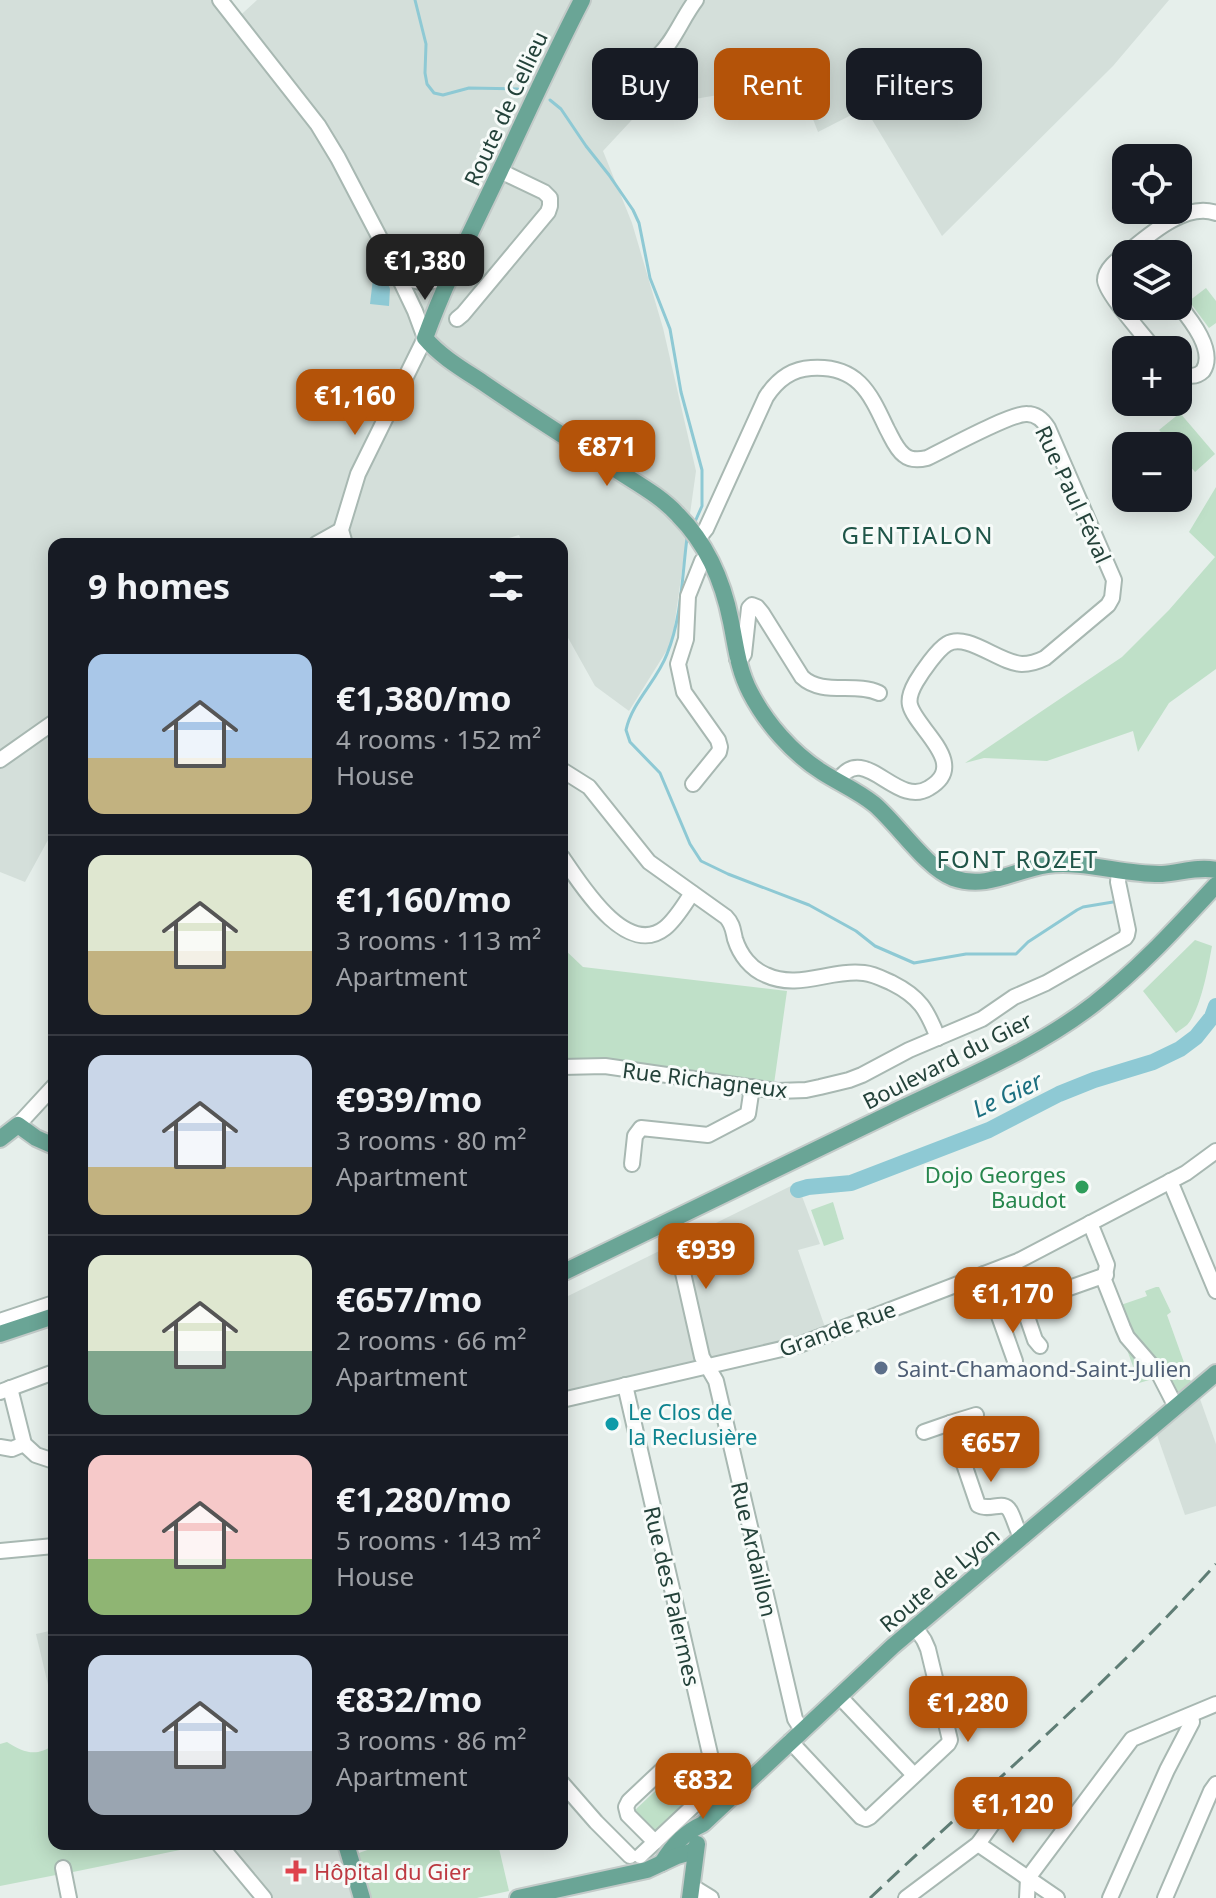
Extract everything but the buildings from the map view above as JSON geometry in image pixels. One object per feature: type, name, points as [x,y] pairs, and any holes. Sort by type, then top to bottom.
[{"type":"main road","name":"Route de Cellieu","points":[[425,338],[450,276],[582,0]]},
{"type":"main road","points":[[425,338],[443,356],[654,495],[676,513],[693,532],[719,578],[743,678],[787,743],[816,768],[872,803],[940,870],[955,878],[979,883],[1057,864],[1161,874],[1201,868],[1216,870]]},
{"type":"main road","name":"Boulevard du Gier","points":[[665,1227],[1021,1051],[1066,1024],[1136,969],[1216,885]]},
{"type":"main road","name":"Boulevard du Gier","points":[[665,1227],[1045,1047],[1096,1013],[1137,980],[1216,900]]},
{"type":"main road","points":[[1,1137],[18,1125],[48,1143]]},
{"type":"main road","points":[[568,1270],[665,1227]]},
{"type":"main road","points":[[568,1281],[665,1227]]},
{"type":"main road","points":[[0,1334],[48,1318]]},
{"type":"main road","name":"Route de Lyon","points":[[519,1898],[629,1875],[645,1861],[691,1852],[691,1844],[703,1824],[839,1696],[915,1627],[1216,1373]]},
{"type":"main road","points":[[690,1893],[691,1844]]},
{"type":"main road","points":[[348,1850],[362,1898]]},
{"type":"street","points":[[220,0],[318,125],[398,276],[425,338]]},
{"type":"street","points":[[665,48],[696,0]]},
{"type":"street","points":[[457,319],[550,206],[550,198],[544,192],[500,171]]},
{"type":"street","points":[[1142,240],[1175,219],[1203,210],[1216,213]]},
{"type":"street","points":[[1112,268],[1105,277],[1107,289],[1112,295]]},
{"type":"street","points":[[398,276],[424,283],[450,276]]},
{"type":"street","points":[[1131,320],[1144,336]]},
{"type":"street","points":[[1191,320],[1212,350],[1207,369],[1192,376]]},
{"type":"street","name":"Route de Cellieu","points":[[343,537],[358,474],[425,338]]},
{"type":"street","name":"Rue Paul Féval","points":[[693,532],[706,529],[773,387],[793,371],[833,369],[863,384],[899,451],[910,459],[927,458],[1015,416],[1030,414],[1043,420],[1048,428],[1114,580],[1108,605],[1045,658],[1034,663],[1011,662],[961,641],[940,650],[916,682],[909,703],[942,755],[944,764],[934,785],[927,790],[916,793],[906,791],[861,767],[851,767],[843,772],[838,781]]},
{"type":"street","points":[[693,784],[720,747],[686,696],[678,664],[686,639],[687,601],[702,561],[708,555]]},
{"type":"street","points":[[737,659],[744,654],[747,617],[752,605],[762,613],[807,682],[820,687],[868,689],[879,693]]},
{"type":"street","points":[[0,760],[48,726]]},
{"type":"street","points":[[568,774],[589,787],[649,862],[730,921],[742,954],[757,970],[788,981],[854,972],[880,977],[903,988],[918,1000],[928,1012],[938,1038]]},
{"type":"street","points":[[568,865],[600,910],[630,932],[643,935],[665,929],[692,893]]},
{"type":"street","name":"Rue Richagneux","points":[[568,1067],[605,1066],[777,1091],[806,1090],[849,1080],[897,1055],[990,1015],[1014,997],[1046,983],[1125,938],[1128,933],[1118,882],[1119,871]]},
{"type":"street","points":[[632,1164],[635,1136],[641,1128],[711,1134],[748,1114],[752,1087]]},
{"type":"street","points":[[18,1125],[48,1093]]},
{"type":"street","name":"Grande Rue","points":[[568,1399],[799,1345],[1018,1261],[1186,1173],[1216,1151]]},
{"type":"street","points":[[1170,1181],[1216,1291]]},
{"type":"street","points":[[1090,1223],[1107,1265],[1104,1280],[1127,1337],[1159,1374],[1176,1407]]},
{"type":"street","name":"Rue Ardaillon","points":[[665,1227],[679,1255],[702,1357],[716,1381],[795,1719],[796,1736]]},
{"type":"street","points":[[984,1274],[1015,1361],[1014,1370]]},
{"type":"street","points":[[1040,1346],[1023,1305],[1106,1275]]},
{"type":"street","points":[[0,1321],[48,1305]]},
{"type":"street","points":[[48,1374],[5,1390],[24,1444],[36,1455],[48,1459]]},
{"type":"street","name":"Rue des Palermes","points":[[625,1385],[722,1806]]},
{"type":"street","points":[[924,1432],[976,1415]]},
{"type":"street","points":[[950,1423],[978,1505],[985,1509],[1006,1507],[1022,1538]]},
{"type":"street","points":[[0,1447],[12,1449],[24,1444]]},
{"type":"street","points":[[0,1551],[48,1547]]},
{"type":"street","points":[[796,1736],[861,1817],[866,1819],[950,1740],[928,1649],[915,1627]]},
{"type":"street","points":[[839,1696],[914,1775]]},
{"type":"street","points":[[1027,1898],[1028,1878],[1132,1739],[1216,1704]]},
{"type":"street","points":[[1110,1898],[1192,1722],[1191,1715]]},
{"type":"street","points":[[655,1842],[628,1815],[626,1807],[662,1770],[674,1771],[701,1799]]},
{"type":"street","points":[[568,1790],[596,1822],[645,1861],[655,1842],[717,1784]]},
{"type":"street","points":[[1165,1898],[1216,1784]]},
{"type":"street","points":[[910,1897],[978,1844],[1013,1795]]},
{"type":"street","points":[[978,1844],[1057,1898]]},
{"type":"street","points":[[224,1850],[264,1898]]},
{"type":"street","points":[[63,1868],[69,1898]]},
{"type":"street","points":[[690,1893],[711,1898]]},
{"type":"shaded area","points":[[0,0],[215,0],[233,22],[257,0],[1169,0],[1113,66],[942,236],[872,120],[982,120],[982,48],[846,48],[846,118],[818,132],[813,120],[830,120],[830,48],[714,48],[714,96],[698,98],[698,48],[592,48],[592,120],[632,120],[603,151],[632,223],[663,328],[696,471],[672,642],[629,711],[595,686],[568,638],[568,538],[520,538],[519,535],[509,538],[48,538],[48,840],[25,882],[0,872]]},
{"type":"shaded area","points":[[797,1183],[820,1244],[798,1250],[826,1330],[797,1342],[568,1391],[568,1296]]},
{"type":"shaded area","points":[[1200,1399],[1216,1444],[1216,1506],[1185,1515],[1157,1435]]},
{"type":"shaded area","points":[[48,1631],[48,1685],[36,1634]]},
{"type":"shaded area","name":"Hôpital du Gier","points":[[230,1850],[338,1850],[352,1898],[271,1898]]},
{"type":"green space","points":[[1206,288],[1216,301],[1216,323],[1209,328],[1192,305],[1192,299]]},
{"type":"green space","points":[[1176,416],[1183,416],[1215,454],[1195,472],[1192,468],[1192,432],[1159,430]]},
{"type":"green space","points":[[1216,487],[1216,669],[1169,703],[1138,752],[1133,731],[1047,761],[984,758],[965,763],[1122,657],[1169,610],[1215,557],[1189,532]]},
{"type":"green space","points":[[1195,940],[1212,946],[1196,1009],[1187,1025],[1176,1033],[1143,991]]},
{"type":"green space","points":[[568,953],[583,967],[787,991],[774,1084],[568,1064]]},
{"type":"green space","points":[[833,1202],[844,1239],[824,1246],[811,1210]]},
{"type":"green space","points":[[1159,1287],[1171,1312],[1167,1315],[1191,1382],[1166,1403],[1156,1378],[1139,1383],[1112,1308],[1147,1296],[1145,1291]]},
{"type":"green space","points":[[7,1742],[30,1752],[48,1748],[48,1850],[180,1850],[73,1872],[68,1869],[56,1875],[0,1886],[0,1744]]},
{"type":"green space","points":[[671,1776],[691,1798],[654,1833],[633,1812]]},
{"type":"green space","points":[[367,1850],[499,1850],[509,1891],[477,1898],[371,1898],[356,1854]]},
{"type":"water","points":[[374,270],[384,271],[390,289],[389,306],[370,304]]},
{"type":"waterway","points":[[415,0],[426,44],[427,84],[434,93],[443,95],[469,88],[528,92]]},
{"type":"waterway","points":[[550,100],[561,109],[609,175],[639,223],[650,278],[670,329],[681,392],[702,470],[702,506],[694,524]]},
{"type":"waterway","points":[[687,538],[679,611],[672,640],[663,664],[634,710],[626,730],[630,742],[660,773],[690,844],[701,861],[809,905],[856,931],[875,946],[914,963],[966,954],[1016,954],[1028,942],[1077,910],[1113,902]]},
{"type":"waterway","name":"Le Gier","points":[[798,1190],[851,1183],[989,1130],[1059,1094],[1153,1062],[1196,1037],[1212,1017],[1216,1006]]},
{"type":"railway","points":[[870,1898],[1090,1693],[1216,1564]]},
{"type":"place","name":"Dojo Georges Baudot","points":[[1082,1187]]},
{"type":"place","name":"Saint-Chamaond-Saint-Julien","points":[[881,1368]]},
{"type":"place","name":"Le Clos de la Reclusière","points":[[612,1424]]},
{"type":"place","name":"Hôpital du Gier","points":[[296,1871]]},
{"type":"district","name":"GENTIALON","points":[[918,534]]},
{"type":"district","name":"FONT ROZET","points":[[1018,858]]}]
